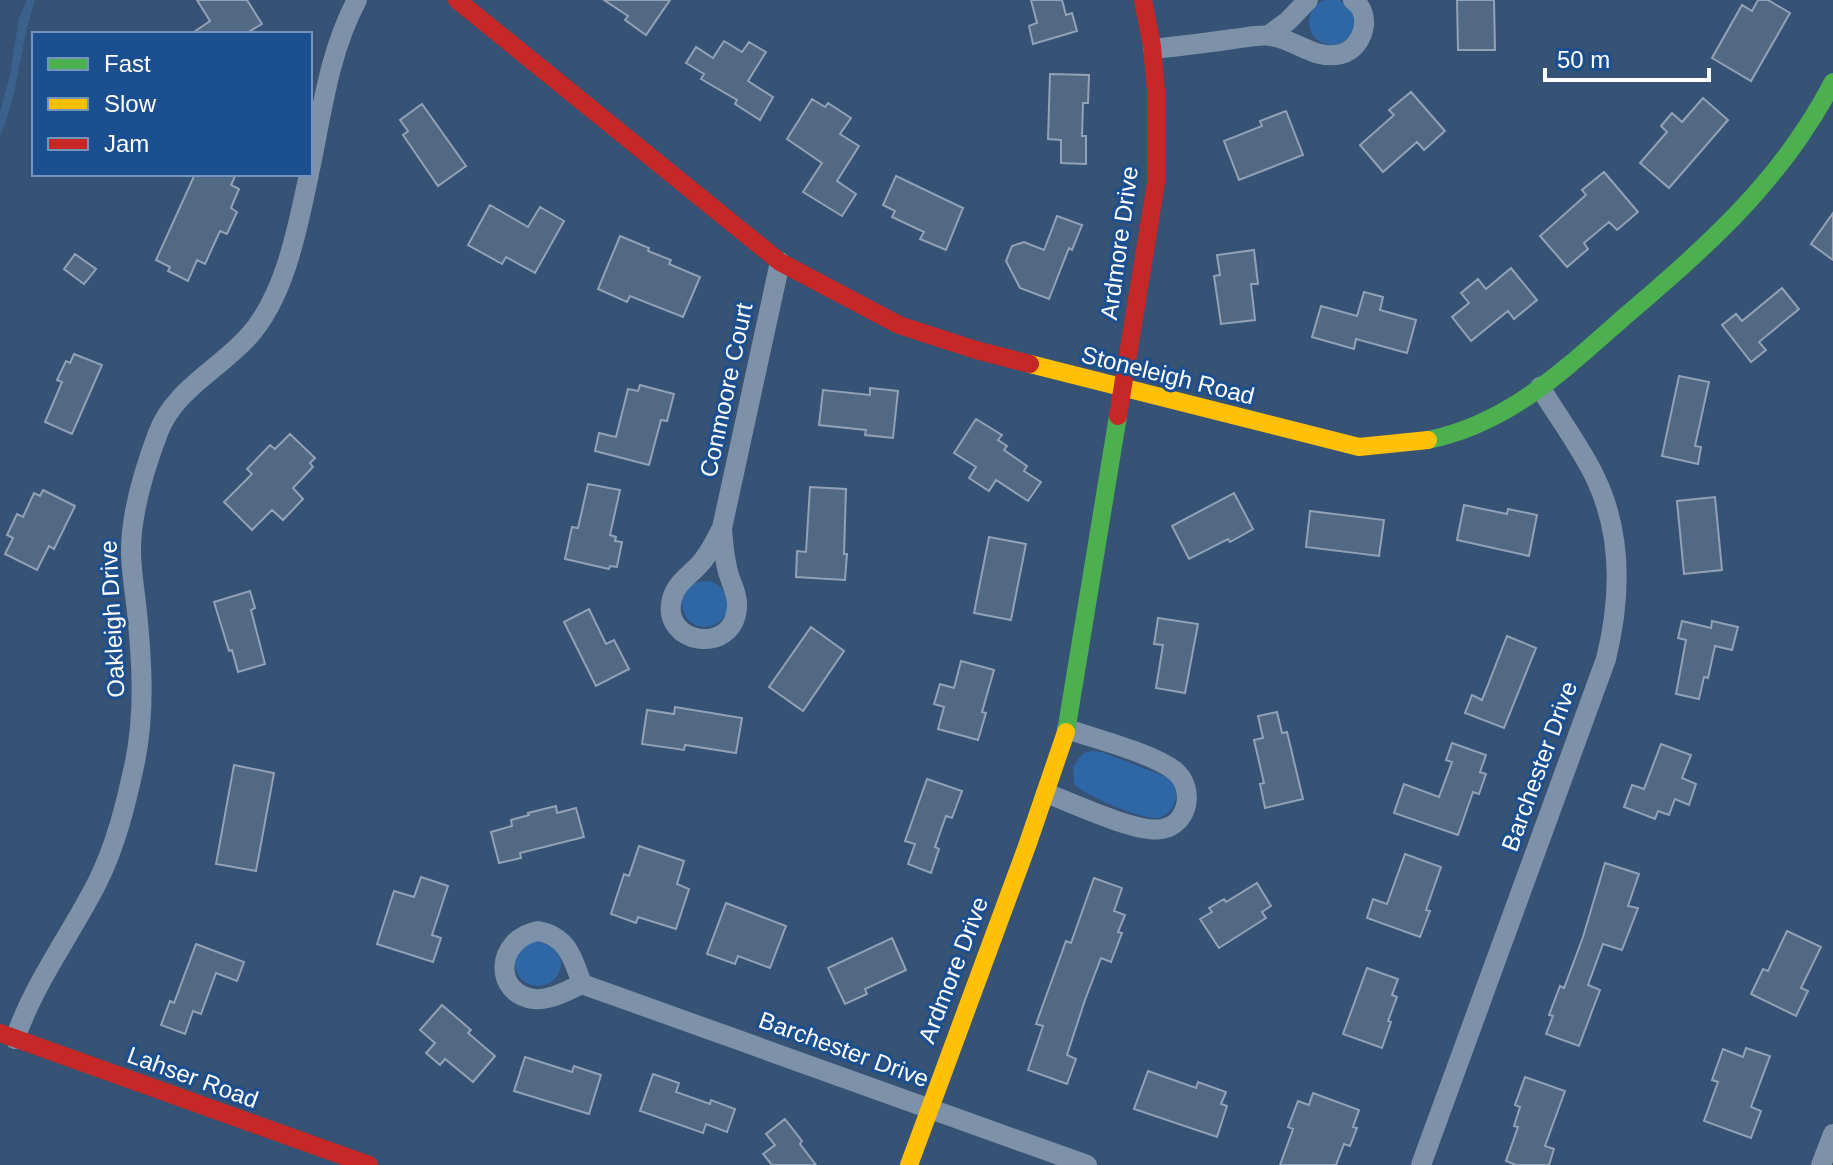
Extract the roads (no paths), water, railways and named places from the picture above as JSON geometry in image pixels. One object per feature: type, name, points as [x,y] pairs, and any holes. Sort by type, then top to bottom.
[{"type":"street","name":"Oakleigh Drive","points":[[312,155],[321,107],[345,22],[357,0]]},
{"type":"street","name":"Stoneleigh Road","points":[[457,0],[780,262],[899,325],[976,350],[1359,447],[1413,444],[1462,431],[1500,415],[1540,387],[1708,246],[1771,179],[1832,88]]},
{"type":"street","name":"Ardmore Drive","points":[[909,1165],[1067,729],[1156,183],[1158,109],[1153,49],[1143,0]]},
{"type":"street","points":[[1269,35],[1308,0]]},
{"type":"street","points":[[1153,49],[1269,35],[1315,53],[1329,56],[1344,54],[1357,42],[1364,28],[1364,13],[1353,0]]},
{"type":"street","name":"Oakleigh Drive","points":[[7,1036],[97,883],[118,834],[135,760],[142,710],[142,659],[131,550],[139,491],[159,430],[183,394],[249,336],[271,302],[286,265],[308,176]]},
{"type":"street","name":"Conmoore Court","points":[[722,528],[724,555],[737,607],[733,623],[724,635],[704,641],[685,635],[673,622],[671,600],[682,580],[709,553],[722,528],[780,262]]},
{"type":"street","name":"Barchester Drive","points":[[1421,1165],[1606,659],[1613,630],[1617,563],[1613,525],[1595,477],[1540,387]]},
{"type":"street","points":[[1046,793],[1145,830],[1165,829],[1181,818],[1188,800],[1186,785],[1177,773],[1159,762],[1067,729]]},
{"type":"street","name":"Barchester Drive","points":[[582,984],[1087,1165]]},
{"type":"street","name":"Lahser Road","points":[[7,1036],[369,1165]]},
{"type":"street","points":[[1821,1165],[1833,1134]]}]
